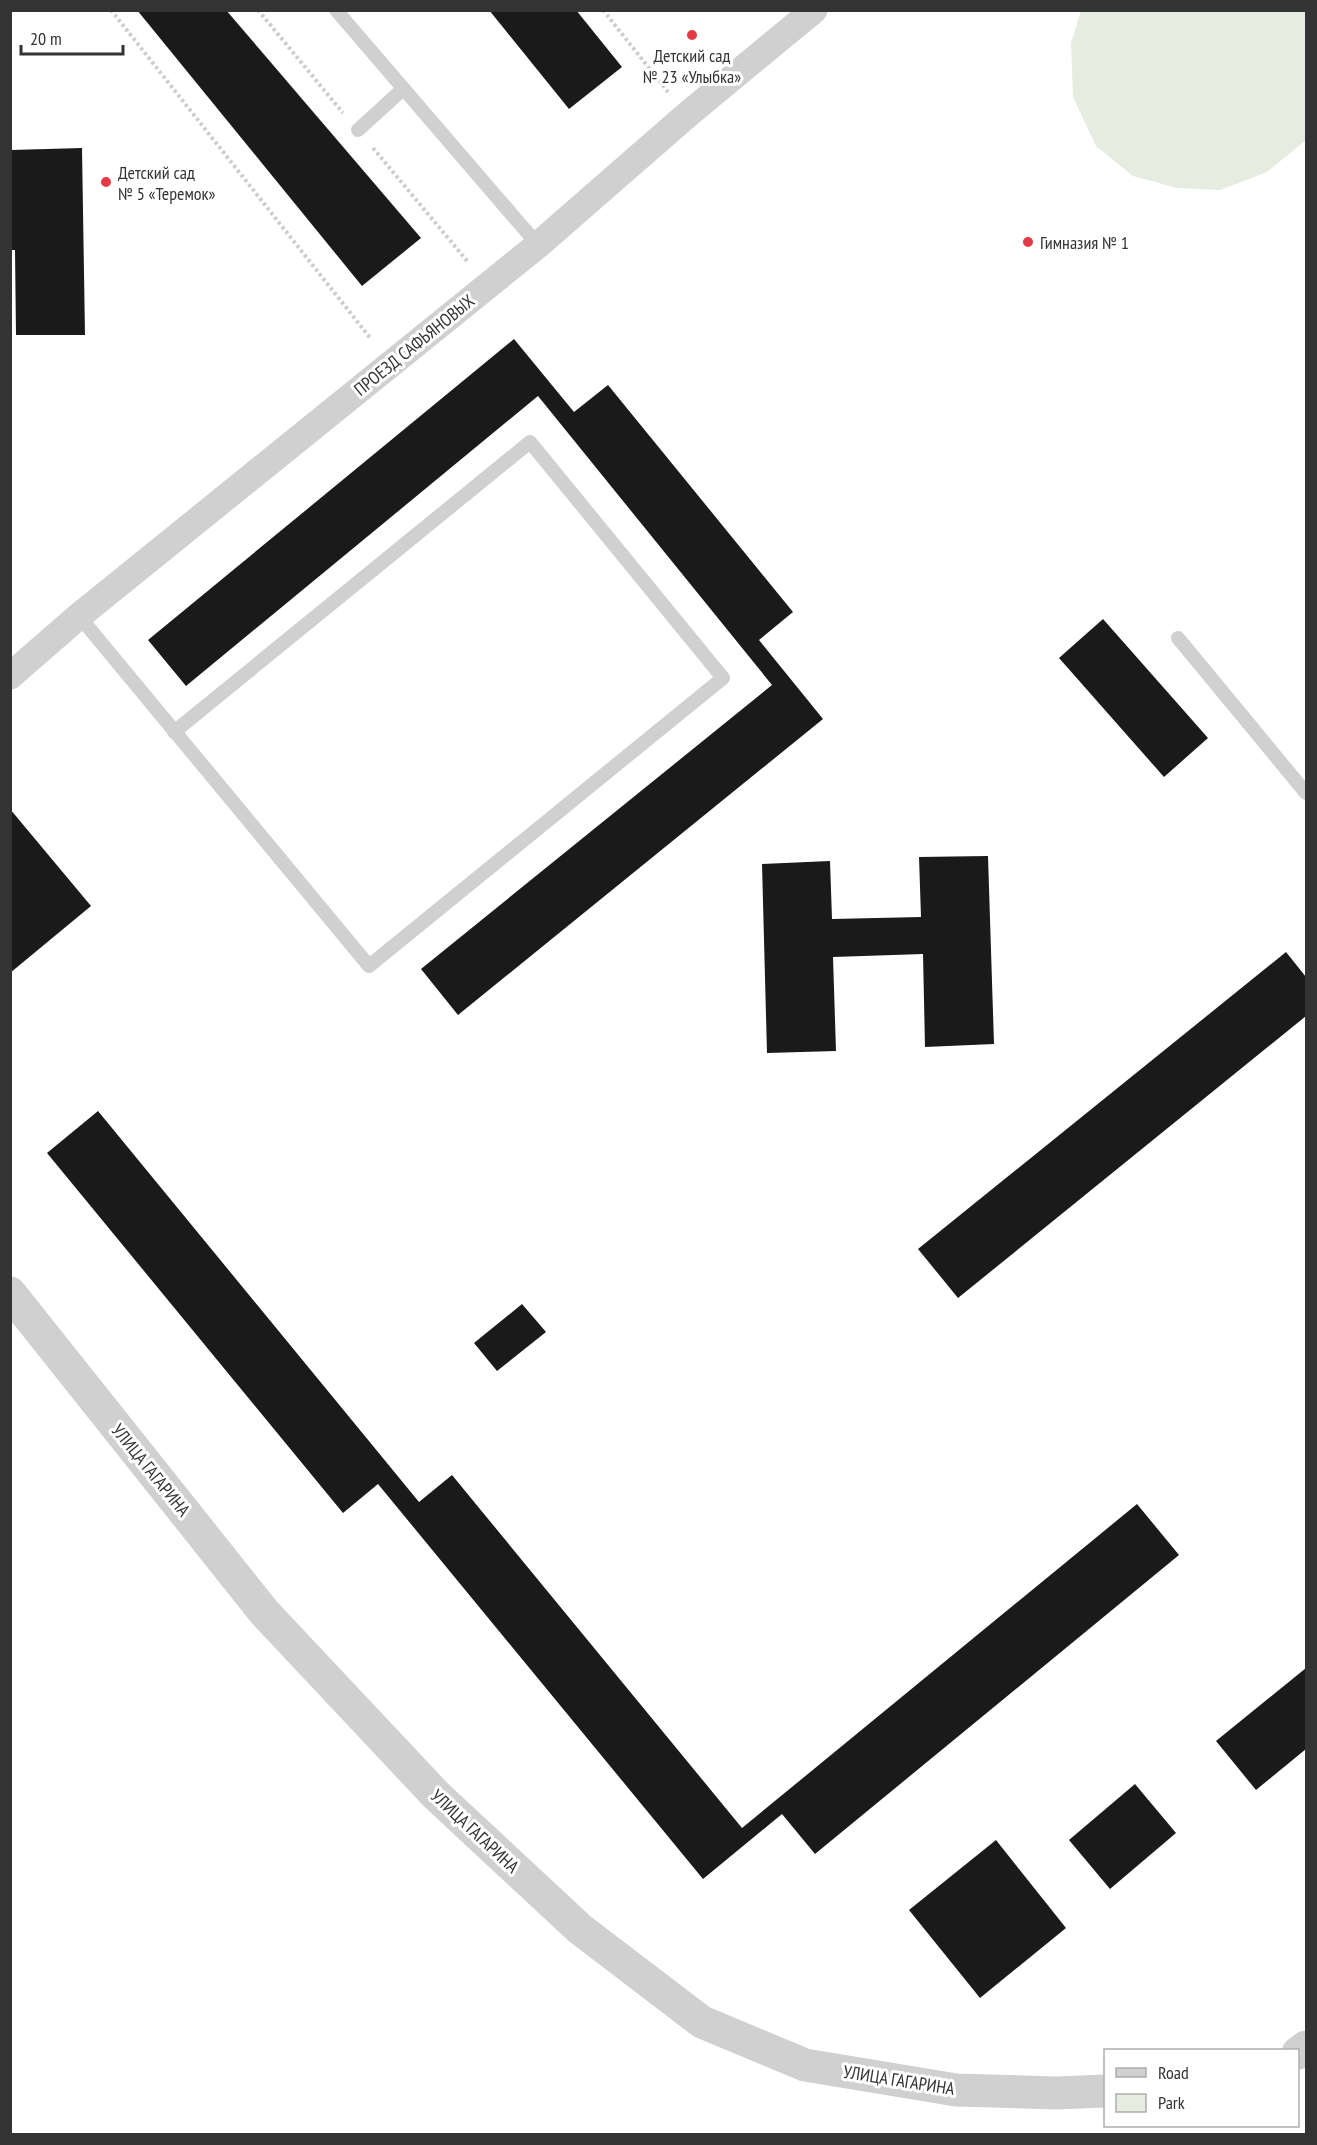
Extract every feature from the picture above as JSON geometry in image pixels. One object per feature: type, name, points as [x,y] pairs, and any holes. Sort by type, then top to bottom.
[{"type":"street","name":"ПРОЕЗД САФЬЯНОВЫХ","points":[[10,676],[79,616],[538,245],[687,115],[814,10]]},
{"type":"street","name":"УЛИЦА ГАГАРИНА","points":[[10,1293],[264,1612],[427,1787],[580,1929],[702,2022],[806,2065],[956,2090],[1056,2093],[1104,2091]]},
{"type":"lane","points":[[336,10],[538,245]]},
{"type":"lane","points":[[358,130],[403,89]]},
{"type":"lane","points":[[79,616],[174,732],[369,966],[723,678],[530,442],[174,732]]},
{"type":"lane","points":[[1179,638],[1306,793]]},
{"type":"path","points":[[111,10],[391,364]]},
{"type":"path","points":[[603,10],[687,115]]},
{"type":"green space","points":[[1081,11],[1306,11],[1306,140],[1267,172],[1220,190],[1177,188],[1133,176],[1096,146],[1073,97],[1071,43]]},
{"type":"building","points":[[137,10],[226,10],[421,238],[362,286]]},
{"type":"building","points":[[489,10],[576,10],[622,67],[569,109]]},
{"type":"building","points":[[82,148],[85,335],[16,335],[15,250],[10,250],[11,150]]},
{"type":"building","points":[[514,339],[574,412],[608,385],[793,612],[759,640],[823,719],[458,1015],[421,969],[772,685],[538,396],[186,686],[148,640]]},
{"type":"building","points":[[1103,619],[1208,738],[1164,777],[1059,658]]},
{"type":"building","points":[[10,809],[91,906],[10,973]]},
{"type":"building","points":[[988,856],[994,1044],[925,1047],[923,954],[833,957],[836,1051],[767,1053],[762,864],[830,861],[832,919],[921,917],[919,857]]},
{"type":"building","points":[[1286,952],[1306,977],[1306,1016],[958,1298],[918,1249]]},
{"type":"building","points":[[98,1111],[419,1502],[452,1475],[742,1828],[1137,1504],[1179,1555],[815,1854],[782,1814],[703,1879],[378,1484],[343,1513],[47,1153]]},
{"type":"building","points":[[522,1304],[546,1332],[497,1371],[474,1343]]},
{"type":"building","points":[[1306,1668],[1306,1749],[1256,1790],[1216,1741]]},
{"type":"building","points":[[1135,1784],[1176,1833],[1110,1889],[1069,1840]]},
{"type":"building","points":[[996,1840],[1066,1928],[980,1998],[909,1910]]},
{"type":"place","name":"Детский сад № 23 «Улыбка»","points":[[692,35]]},
{"type":"place","name":"Детский сад № 5 «Теремок»","points":[[106,182]]},
{"type":"place","name":"Гимназия № 1","points":[[1028,242]]}]
